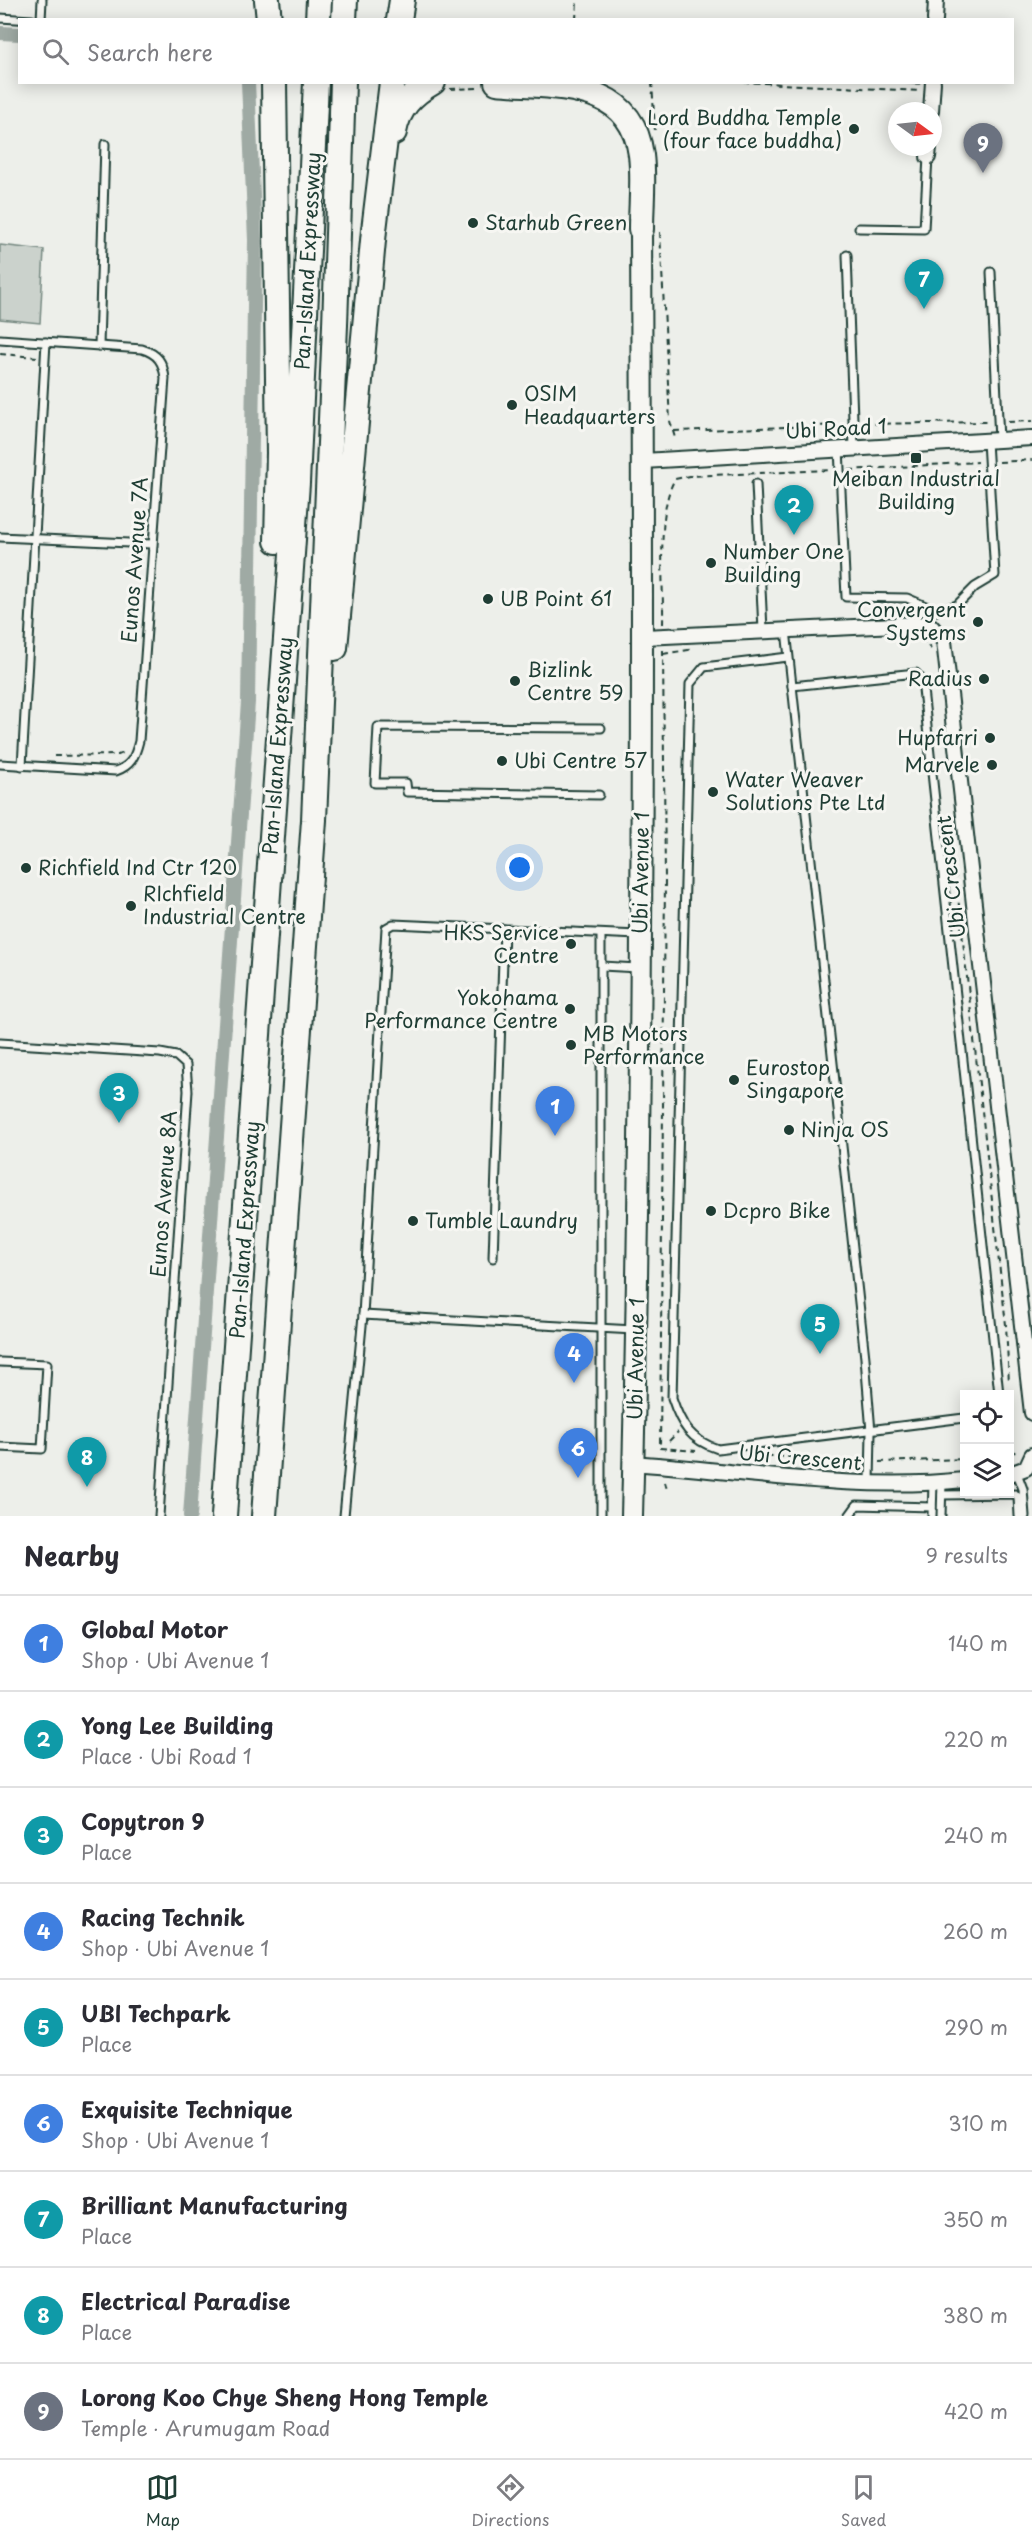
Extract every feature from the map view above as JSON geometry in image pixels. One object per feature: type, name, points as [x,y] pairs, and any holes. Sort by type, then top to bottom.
[{"type":"highway","points":[[267,0],[269,18]]},
{"type":"highway","points":[[318,18],[319,0]]},
{"type":"highway","points":[[344,18],[345,0]]},
{"type":"highway","points":[[399,18],[402,0]]},
{"type":"highway","points":[[274,84],[279,453],[276,567],[288,595]]},
{"type":"highway","name":"Pan-Island Expressway","points":[[264,1516],[314,820],[343,84]]},
{"type":"highway","points":[[314,820],[336,647],[374,230],[392,84]]},
{"type":"highway","points":[[489,85],[583,90],[603,96],[619,109],[634,129],[641,155],[650,226]]},
{"type":"highway","points":[[374,230],[397,117],[416,92],[437,86]]},
{"type":"highway","name":"Pan-Island Expressway","points":[[224,1516],[297,483],[316,91]]},
{"type":"street","points":[[935,18],[936,0]]},
{"type":"street","points":[[931,102],[932,87]]},
{"type":"street","name":"Ubi Avenue 1","points":[[632,1516],[637,1330],[640,935],[654,637],[643,461],[650,226]]},
{"type":"street","name":"Ubi Road 1","points":[[643,461],[1032,438]]},
{"type":"street","name":"Ubi Crescent","points":[[654,637],[917,624],[930,625],[944,641],[1032,1413]]},
{"type":"street","points":[[1014,1473],[1026,1468],[1032,1455]]},
{"type":"street","name":"Ubi Crescent","points":[[633,1463],[939,1487],[960,1481]]},
{"type":"lane","points":[[41,18],[42,0]]},
{"type":"lane","points":[[0,18],[18,19]]},
{"type":"lane","points":[[0,339],[99,346],[105,144]]},
{"type":"lane","points":[[859,228],[924,229],[929,156]]},
{"type":"lane","points":[[847,255],[854,447]]},
{"type":"lane","points":[[839,448],[846,597],[907,598],[937,611],[957,605],[975,587],[995,575],[989,462],[993,440],[991,272]]},
{"type":"lane","points":[[22,766],[46,342]]},
{"type":"lane","name":"Eunos Avenue 7A","points":[[99,346],[142,349],[152,352],[160,360],[165,378],[151,544],[139,741],[133,759]]},
{"type":"lane","points":[[756,484],[763,630]]},
{"type":"lane","points":[[0,537],[151,544]]},
{"type":"lane","points":[[786,630],[871,1432],[870,1483]]},
{"type":"lane","points":[[788,657],[704,667],[690,684],[682,927],[672,1398],[683,1426],[703,1444],[718,1449],[871,1432],[960,1419]]},
{"type":"lane","points":[[792,686],[916,673],[922,680],[998,1390]]},
{"type":"lane","points":[[599,795],[407,792],[406,783],[375,783],[378,727],[601,729]]},
{"type":"lane","points":[[0,764],[106,772],[124,769],[133,759]]},
{"type":"lane","points":[[344,1516],[363,1316],[386,928],[393,924],[640,935]]},
{"type":"lane","points":[[493,1258],[504,929]]},
{"type":"lane","points":[[601,934],[601,1516]]},
{"type":"lane","points":[[602,966],[641,968]]},
{"type":"lane","name":"Eunos Avenue 8A","points":[[0,1043],[160,1053],[176,1056],[186,1065],[188,1091],[159,1516]]},
{"type":"lane","points":[[363,1316],[637,1330]]},
{"type":"lane","points":[[0,1362],[47,1364],[42,1449],[0,1447]]},
{"type":"lane","points":[[1014,1475],[1023,1489],[1025,1516]]},
{"type":"lane","points":[[932,1516],[932,1507],[939,1487]]},
{"type":"lane","points":[[939,1487],[942,1516]]},
{"type":"lane","points":[[939,1487],[1015,1494],[1018,1497],[1019,1516]]},
{"type":"lane","points":[[849,1516],[857,1505],[932,1507]]},
{"type":"path","points":[[576,18],[577,0]]},
{"type":"path","points":[[652,84],[655,141]]},
{"type":"path","points":[[818,84],[932,87]]},
{"type":"path","points":[[437,86],[489,85]]},
{"type":"path","points":[[650,226],[670,421],[675,438]]},
{"type":"path","points":[[0,354],[46,358]]},
{"type":"path","points":[[704,1452],[660,1448],[665,995],[663,654],[654,637],[664,513],[669,490],[675,479],[690,476],[1032,460]]},
{"type":"path","points":[[918,636],[931,650],[933,658]]},
{"type":"path","points":[[663,654],[698,649]]},
{"type":"path","points":[[22,757],[118,755],[126,752],[133,759]]},
{"type":"path","points":[[953,851],[1006,1325],[1012,1435],[1010,1444]]},
{"type":"path","points":[[665,995],[671,995]]},
{"type":"path","points":[[669,1441],[683,1426]]},
{"type":"path","points":[[752,1455],[871,1462],[960,1459]]},
{"type":"path","points":[[664,1482],[667,1490]]},
{"type":"shaded area","points":[[0,245],[44,250],[40,323],[0,319]]},
{"type":"waterway","points":[[0,33],[18,34]]},
{"type":"waterway","points":[[190,1516],[248,702],[255,240],[248,84]]},
{"type":"place","name":"Lord Buddha Temple (four face buddha)","points":[[854,129]]},
{"type":"place","name":"Lorong Koo Chye Sheng Hong Temple","points":[[983,173]]},
{"type":"place","name":"Starhub Green","points":[[473,223]]},
{"type":"place","name":"Brilliant Manufacturing","points":[[924,309]]},
{"type":"place","name":"OSIM Headquarters","points":[[512,405]]},
{"type":"place","name":"Meiban Industrial Building","points":[[916,458]]},
{"type":"place","name":"Yong Lee Building","points":[[794,535]]},
{"type":"place","name":"Number One Building","points":[[711,563]]},
{"type":"place","name":"UB Point 61","points":[[488,599]]},
{"type":"place","name":"Convergent Systems","points":[[978,622]]},
{"type":"place","name":"Radius","points":[[984,679]]},
{"type":"place","name":"Bizlink Centre 59","points":[[515,681]]},
{"type":"place","name":"Hupfarri","points":[[990,738]]},
{"type":"place","name":"Ubi Centre 57","points":[[502,761]]},
{"type":"place","name":"Marvele","points":[[992,765]]},
{"type":"place","name":"Water Weaver Solutions Pte Ltd","points":[[713,792]]},
{"type":"place","name":"Richfield Ind Ctr 120","points":[[26,868]]},
{"type":"place","name":"RIchfield Industrial Centre","points":[[131,906]]},
{"type":"place","name":"HKS Service Centre","points":[[571,944]]},
{"type":"place","name":"Yokohama Performance Centre","points":[[570,1009]]},
{"type":"place","name":"MB Motors Performance","points":[[571,1045]]},
{"type":"place","name":"Eurostop Singapore","points":[[734,1080]]},
{"type":"place","name":"Copytron 9","points":[[119,1123]]},
{"type":"place","name":"Ninja OS","points":[[789,1130]]},
{"type":"place","name":"Global Motor","points":[[555,1136]]},
{"type":"place","name":"Dcpro Bike","points":[[711,1211]]},
{"type":"place","name":"Tumble Laundry","points":[[413,1221]]},
{"type":"place","name":"UBI Techpark","points":[[820,1354]]},
{"type":"place","name":"Racing Technik","points":[[574,1383]]},
{"type":"place","name":"Exquisite Technique","points":[[578,1478]]},
{"type":"place","name":"Electrical Paradise","points":[[87,1487]]}]
